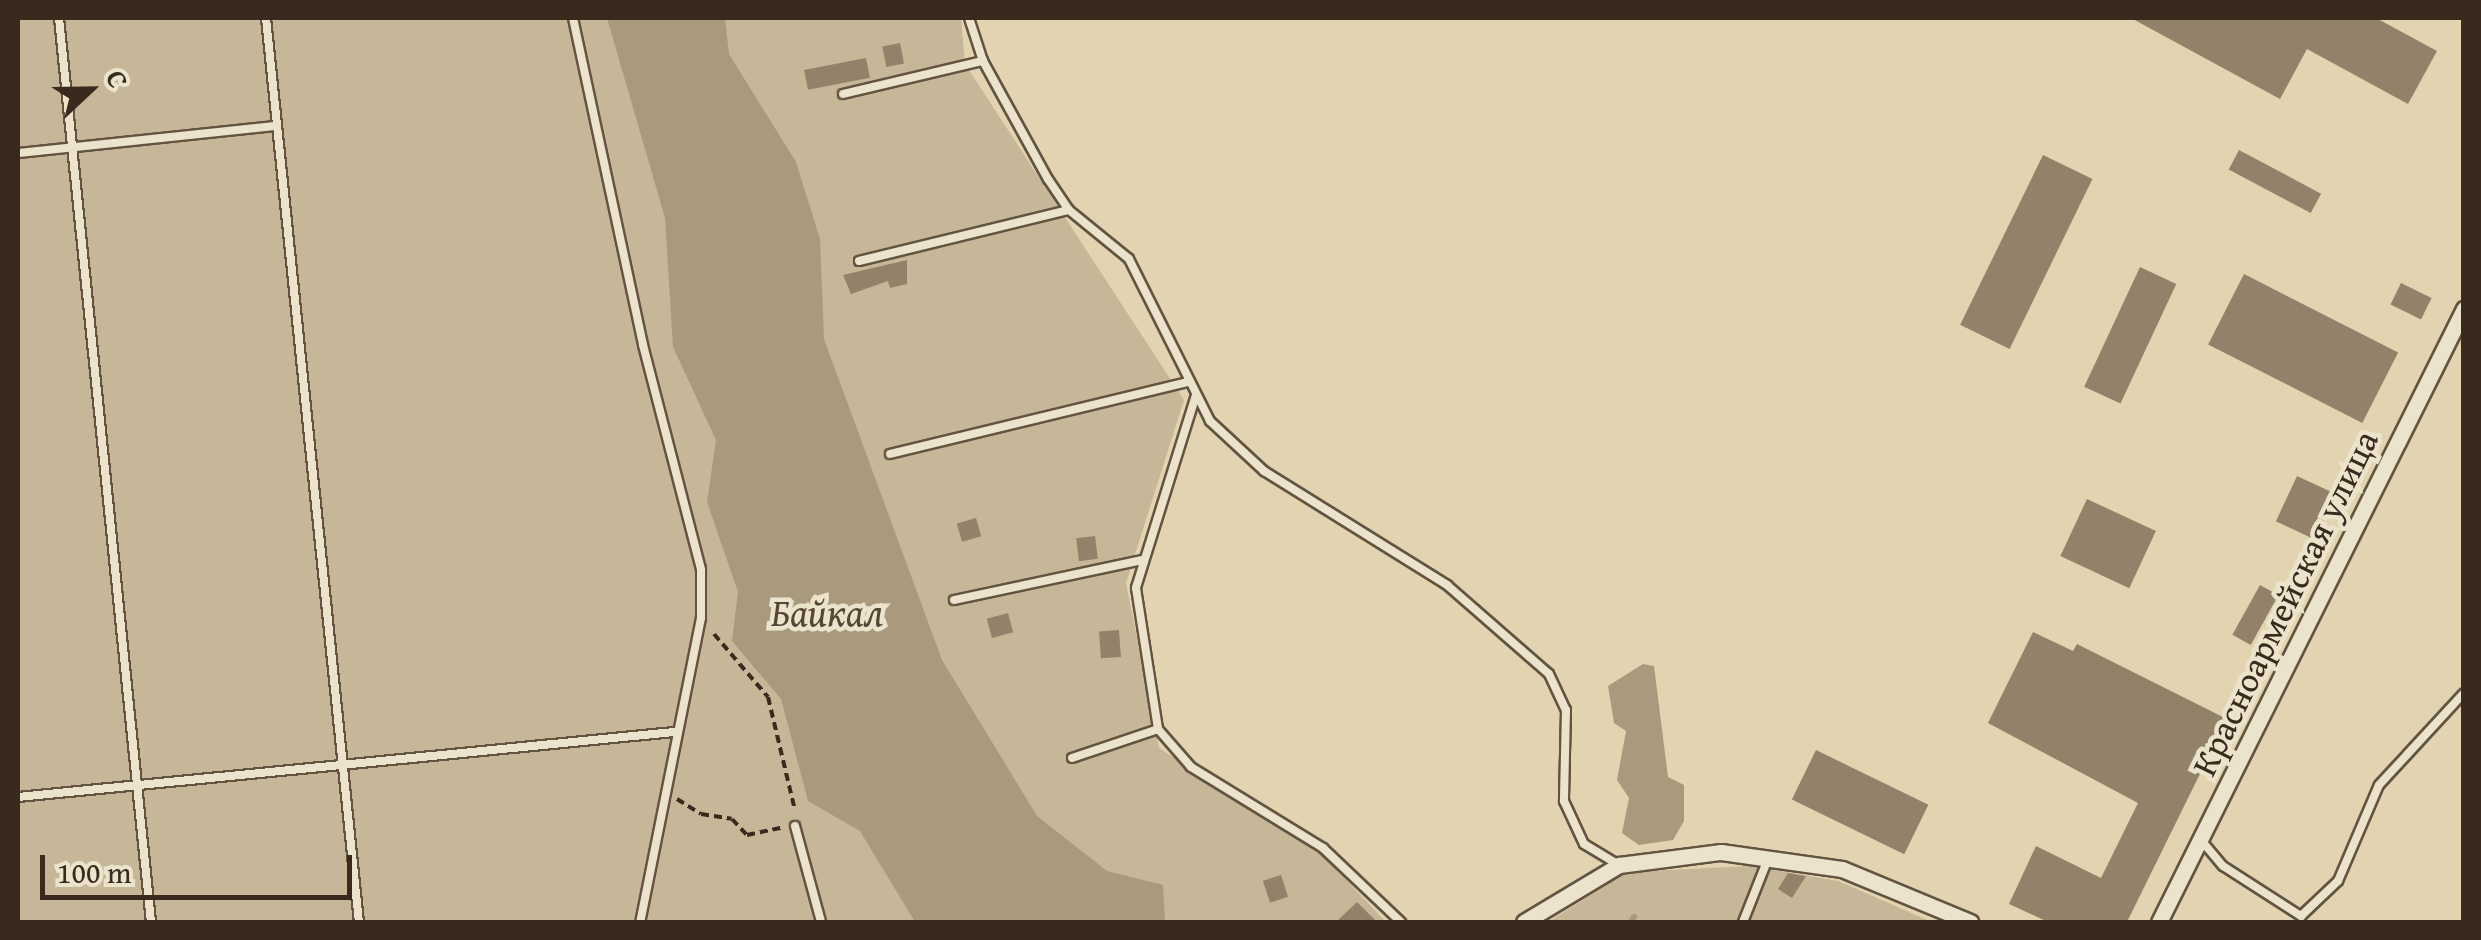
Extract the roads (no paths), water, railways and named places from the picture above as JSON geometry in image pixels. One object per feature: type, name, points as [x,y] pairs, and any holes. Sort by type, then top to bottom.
[{"type":"street","name":"Красноармейская улица","points":[[2159,922],[2464,309]]},
{"type":"street","points":[[1524,922],[1619,866],[1720,852],[1769,854],[1842,869],[1970,922]]},
{"type":"lane","points":[[59,18],[151,922]]},
{"type":"lane","points":[[266,18],[360,922]]},
{"type":"lane","points":[[572,18],[643,345],[701,570],[701,618],[674,732],[640,922]]},
{"type":"lane","points":[[969,18],[984,61],[1069,210],[1128,260],[1187,382],[1210,420],[1264,471],[1447,585],[1548,674],[1566,710],[1564,801],[1584,844],[1619,866]]},
{"type":"lane","points":[[843,94],[984,61]]},
{"type":"lane","points":[[18,154],[276,126]]},
{"type":"lane","points":[[858,261],[1069,210]]},
{"type":"lane","points":[[890,454],[1187,382]]},
{"type":"lane","points":[[1196,395],[1136,588],[1158,729],[1192,766],[1324,848],[1401,922]]},
{"type":"lane","points":[[954,600],[1142,560]]},
{"type":"lane","points":[[2201,840],[2223,866],[2299,919],[2338,881],[2379,785],[2464,693]]},
{"type":"lane","points":[[1072,758],[1158,729]]},
{"type":"lane","points":[[18,797],[674,732]]},
{"type":"lane","points":[[794,826],[821,922]]},
{"type":"lane","points":[[1742,922],[1769,854]]},
{"type":"water","name":"Байкал","points":[[607,18],[725,18],[729,54],[796,162],[820,239],[824,339],[942,660],[1037,816],[1107,871],[1163,885],[1165,922],[915,922],[860,831],[808,801],[781,699],[732,641],[738,592],[707,502],[716,440],[673,347],[665,218]]},
{"type":"water","points":[[1643,664],[1654,666],[1668,777],[1684,785],[1684,821],[1673,840],[1639,845],[1622,833],[1629,798],[1617,780],[1626,731],[1614,723],[1608,686]]},
{"type":"waterway","points":[[1631,922],[1634,917]]}]
